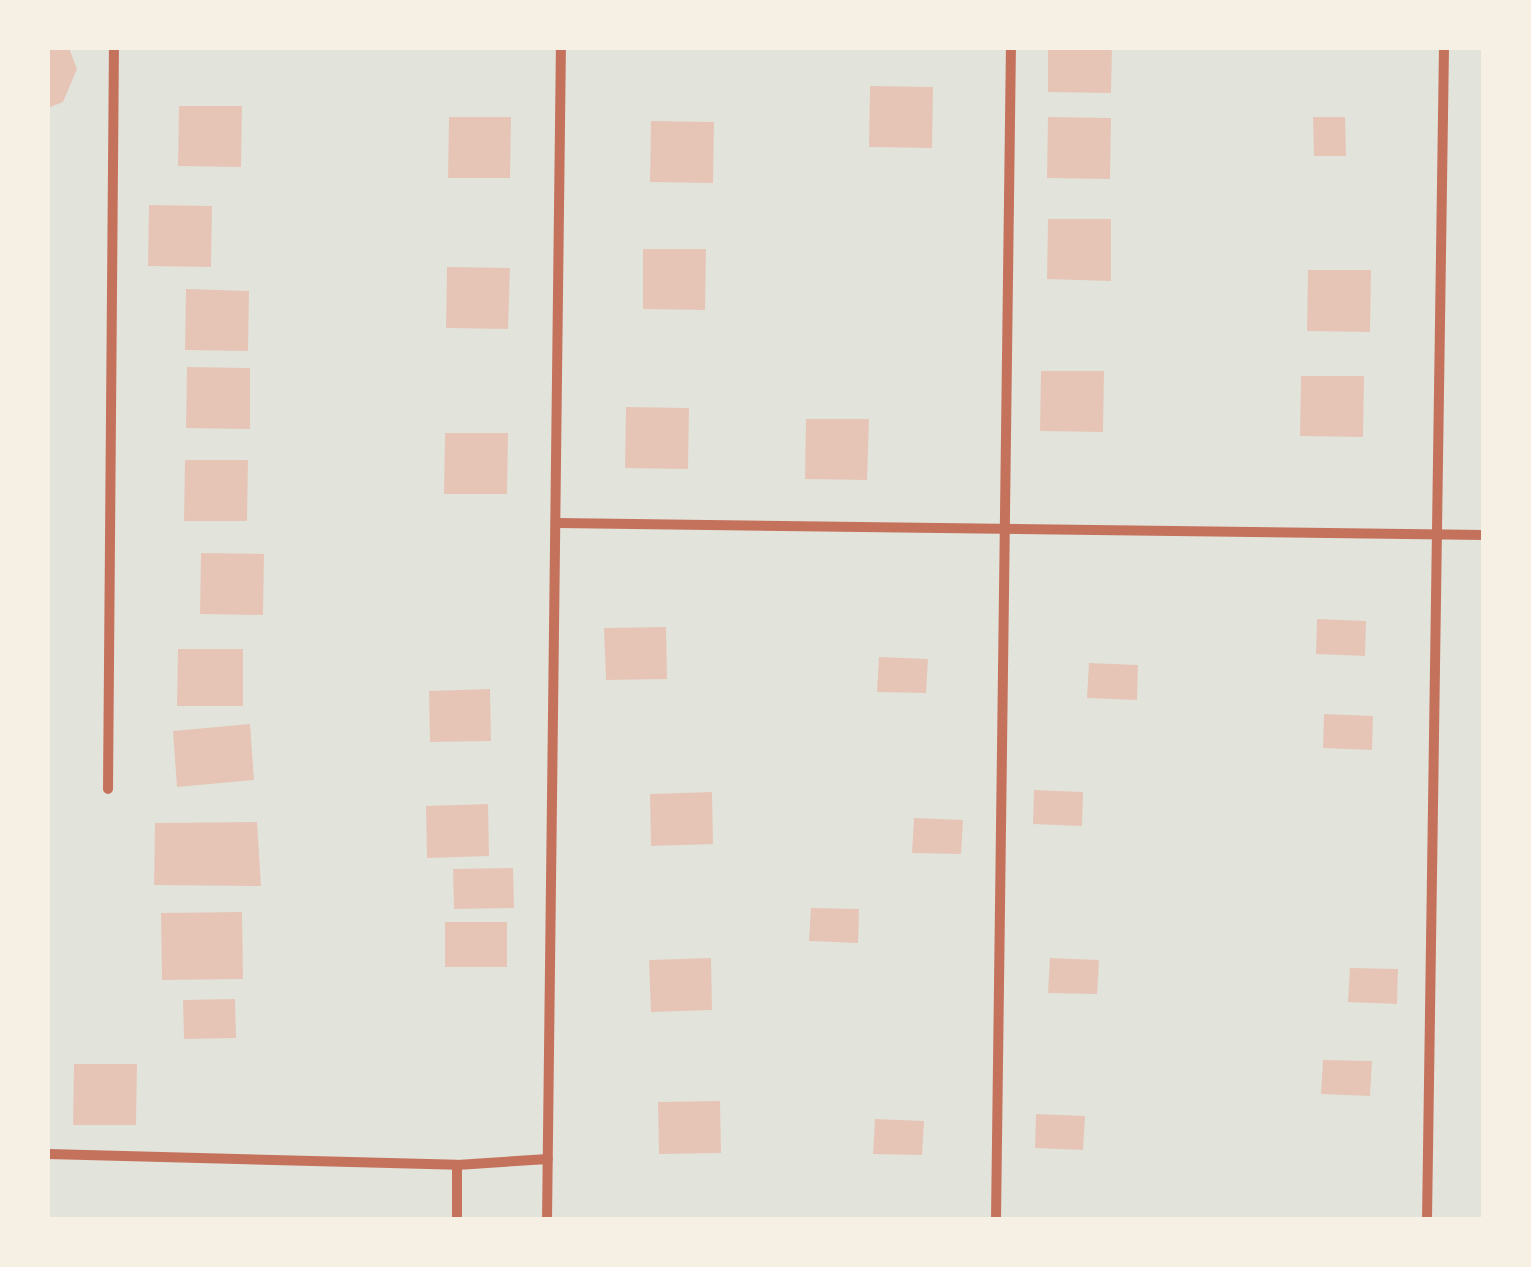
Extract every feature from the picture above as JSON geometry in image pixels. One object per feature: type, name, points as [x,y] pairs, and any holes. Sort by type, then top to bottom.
[{"type":"street","points":[[108,789],[114,48]]},
{"type":"street","points":[[547,1220],[558,523],[560,48]]},
{"type":"street","points":[[996,1220],[1011,48]]},
{"type":"street","points":[[1426,1220],[1444,48]]},
{"type":"street","points":[[558,523],[1484,535]]},
{"type":"street","points":[[48,1154],[456,1165],[548,1159]]},
{"type":"street","points":[[456,1165],[457,1220]]},
{"type":"shaded area","points":[[48,48],[1483,48],[1483,1219],[48,1219]]},
{"type":"building","points":[[48,48],[69,48],[77,69],[63,102],[48,108]]},
{"type":"building","points":[[1048,48],[1112,48],[1111,93],[1048,92]]},
{"type":"building","points":[[870,86],[933,87],[932,148],[869,147]]},
{"type":"building","points":[[179,106],[242,106],[241,167],[178,166]]},
{"type":"building","points":[[449,117],[511,117],[510,178],[448,178]]},
{"type":"building","points":[[1048,117],[1111,118],[1110,179],[1047,178]]},
{"type":"building","points":[[1313,117],[1345,117],[1346,156],[1314,156]]},
{"type":"building","points":[[651,121],[714,122],[713,183],[650,182]]},
{"type":"building","points":[[149,205],[212,206],[211,267],[148,266]]},
{"type":"building","points":[[1048,219],[1111,219],[1111,281],[1047,279]]},
{"type":"building","points":[[643,249],[706,249],[705,310],[643,309]]},
{"type":"building","points":[[447,267],[510,268],[508,329],[446,328]]},
{"type":"building","points":[[1308,270],[1371,270],[1370,332],[1307,331]]},
{"type":"building","points":[[186,289],[249,291],[248,351],[185,350]]},
{"type":"building","points":[[187,367],[250,368],[250,429],[186,428]]},
{"type":"building","points":[[1041,371],[1104,371],[1103,432],[1040,431]]},
{"type":"building","points":[[1301,376],[1364,376],[1363,437],[1300,436]]},
{"type":"building","points":[[626,407],[689,408],[688,469],[625,468]]},
{"type":"building","points":[[806,419],[869,419],[867,480],[805,479]]},
{"type":"building","points":[[445,433],[508,433],[507,494],[444,494]]},
{"type":"building","points":[[185,460],[248,460],[247,521],[184,521]]},
{"type":"building","points":[[201,553],[264,554],[263,615],[200,614]]},
{"type":"building","points":[[1317,619],[1366,621],[1365,656],[1316,654]]},
{"type":"building","points":[[666,627],[667,679],[606,680],[604,628]]},
{"type":"building","points":[[178,649],[243,649],[243,706],[177,706]]},
{"type":"building","points":[[879,657],[928,659],[926,693],[877,692]]},
{"type":"building","points":[[1089,663],[1138,665],[1137,700],[1087,698]]},
{"type":"building","points":[[490,689],[491,741],[430,742],[429,691]]},
{"type":"building","points":[[1324,714],[1373,716],[1372,750],[1323,748]]},
{"type":"building","points":[[250,724],[254,780],[177,787],[173,731]]},
{"type":"building","points":[[1034,790],[1083,792],[1082,826],[1033,824]]},
{"type":"building","points":[[712,792],[713,844],[651,846],[650,794]]},
{"type":"building","points":[[488,804],[489,856],[427,858],[426,806]]},
{"type":"building","points":[[914,818],[963,820],[961,854],[912,853]]},
{"type":"building","points":[[257,822],[261,886],[154,885],[155,823]]},
{"type":"building","points":[[513,868],[514,908],[454,909],[453,869]]},
{"type":"building","points":[[811,908],[859,909],[858,943],[809,941]]},
{"type":"building","points":[[242,912],[243,979],[162,980],[161,913]]},
{"type":"building","points":[[445,922],[507,922],[507,967],[445,967]]},
{"type":"building","points":[[711,958],[712,1010],[651,1012],[649,960]]},
{"type":"building","points":[[1050,958],[1099,960],[1097,994],[1048,993]]},
{"type":"building","points":[[1350,968],[1398,969],[1397,1004],[1348,1002]]},
{"type":"building","points":[[235,999],[236,1038],[184,1039],[183,1000]]},
{"type":"building","points":[[1323,1060],[1372,1061],[1370,1096],[1321,1094]]},
{"type":"building","points":[[74,1064],[137,1064],[136,1125],[73,1125]]},
{"type":"building","points":[[720,1101],[721,1153],[659,1154],[658,1102]]},
{"type":"building","points":[[1036,1114],[1085,1116],[1083,1150],[1035,1148]]},
{"type":"building","points":[[875,1119],[924,1121],[922,1155],[873,1154]]}]
